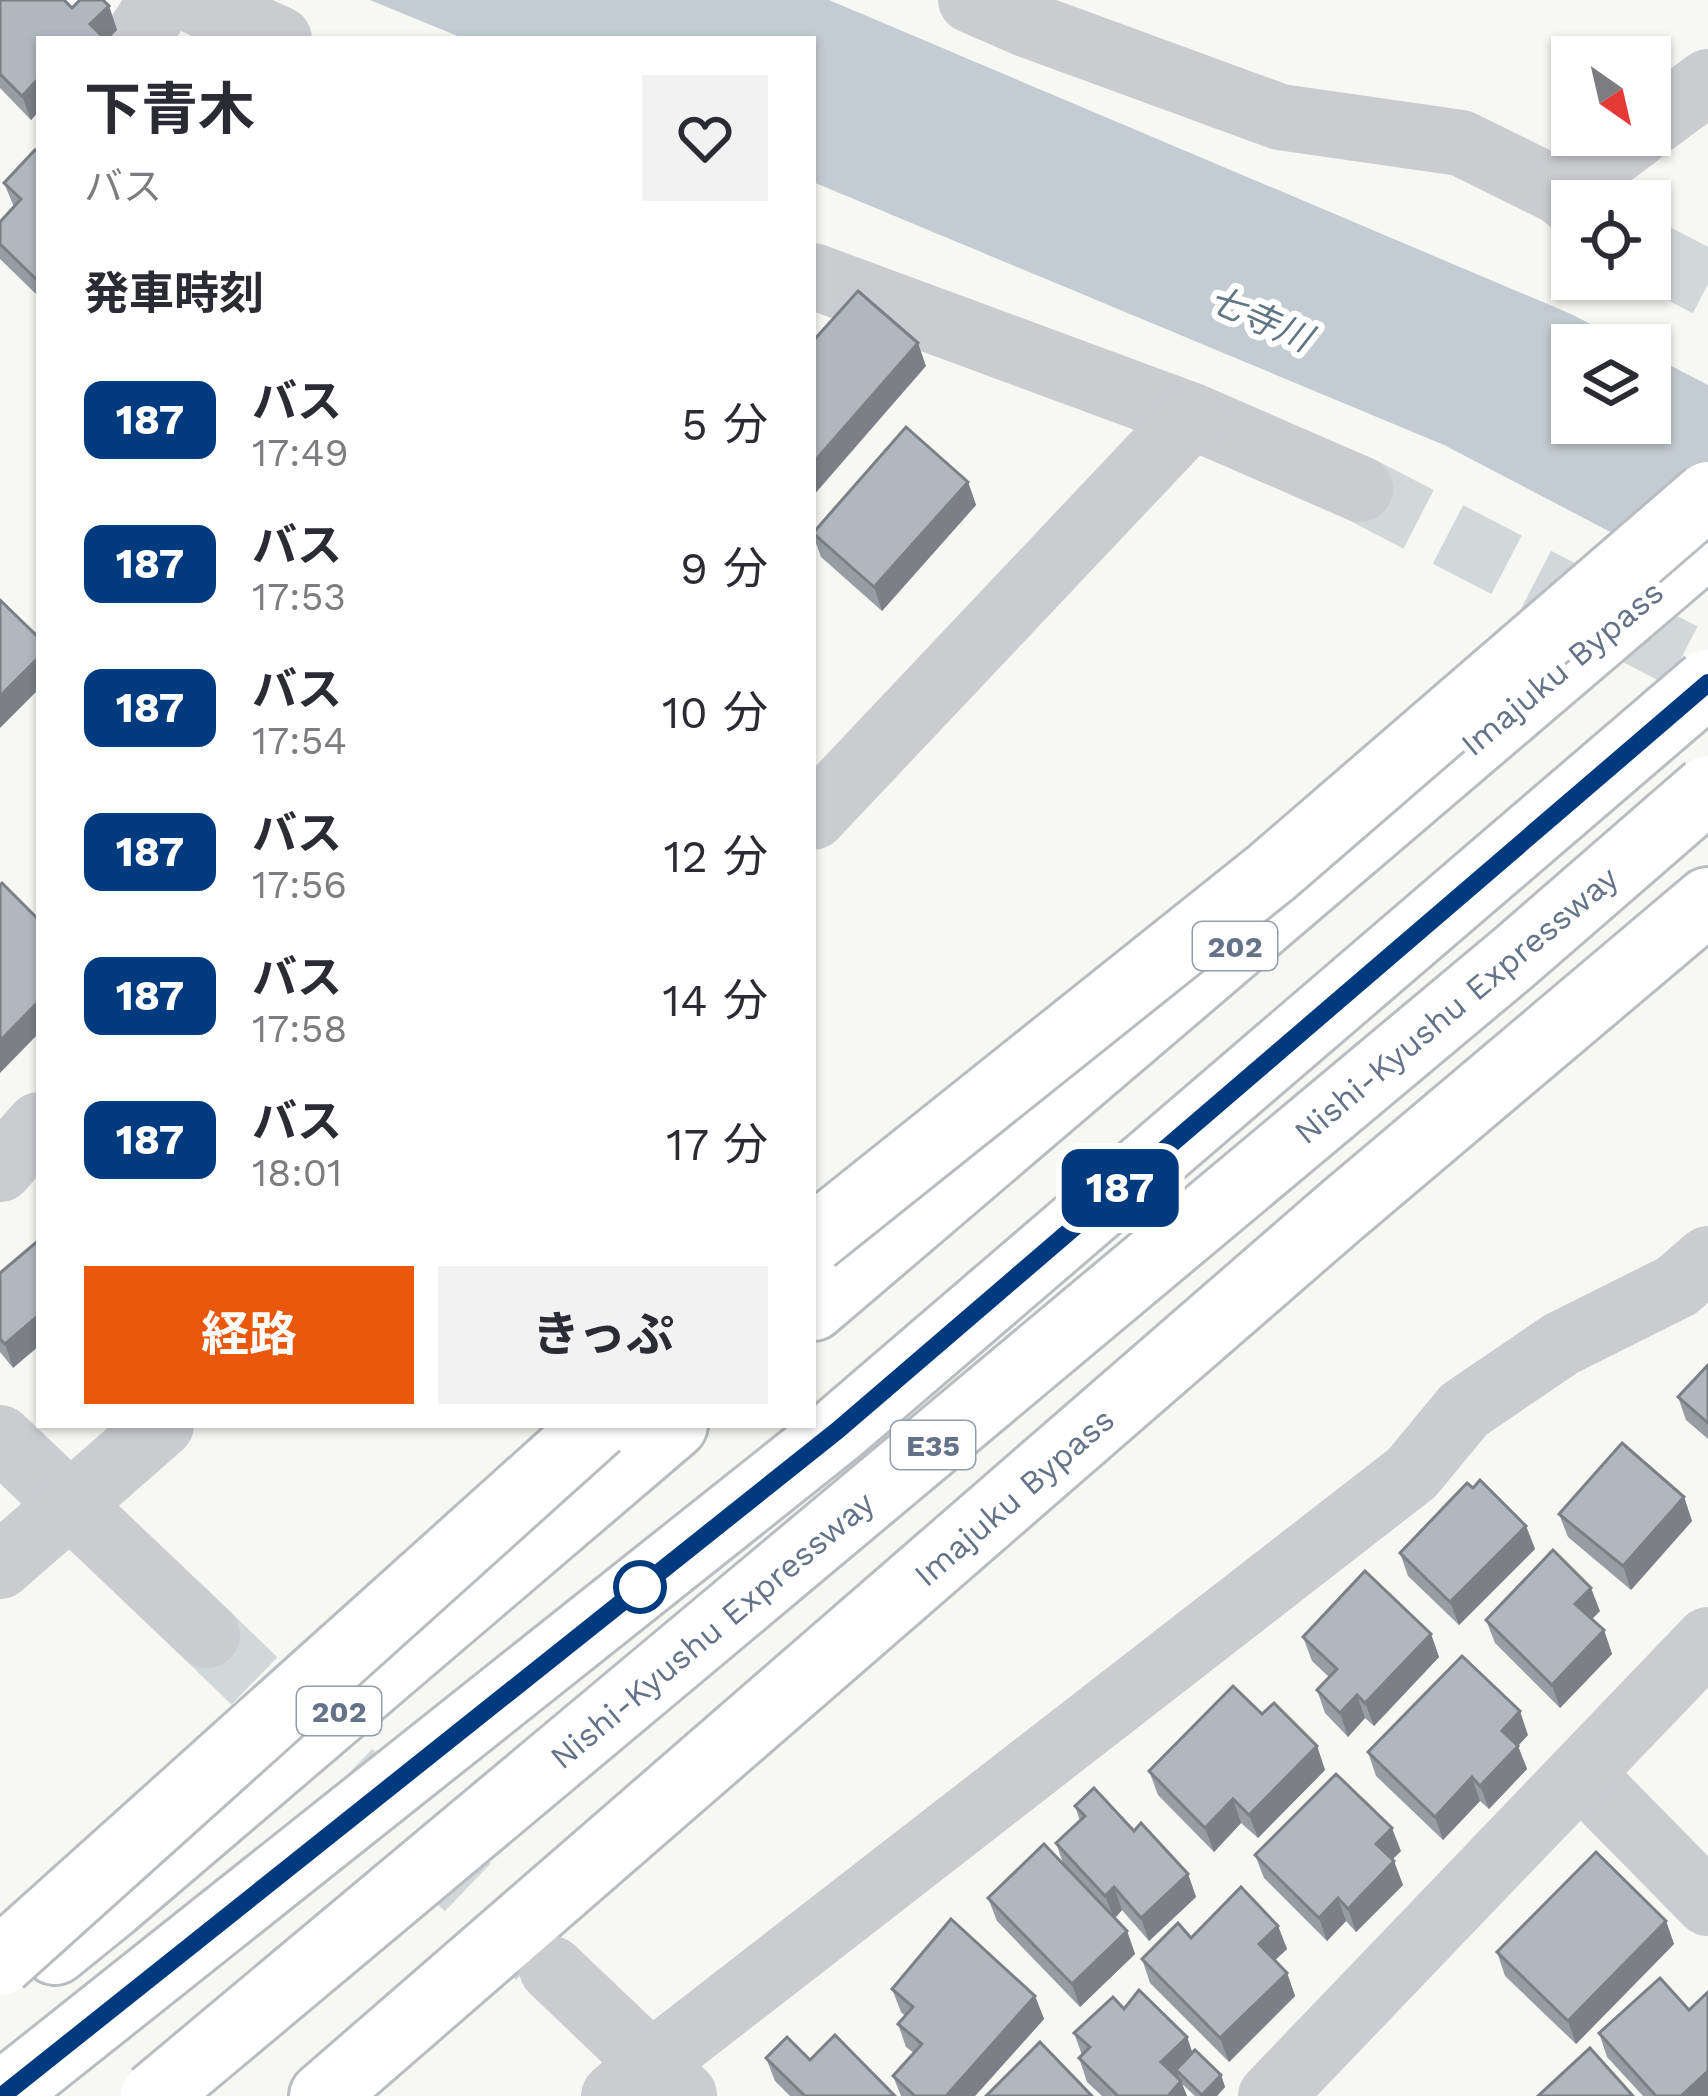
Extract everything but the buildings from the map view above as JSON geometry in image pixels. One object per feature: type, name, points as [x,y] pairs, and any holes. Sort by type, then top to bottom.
[{"type":"highway","points":[[816,1237],[1272,872],[1708,495]]},
{"type":"highway","name":"Imajuku Bypass","points":[[816,1304],[1708,543]]},
{"type":"highway","name":"E35","points":[[2,2096],[838,1430],[1708,683]]},
{"type":"highway","name":"Nishi-Kyushu Expressway","points":[[154,2096],[1499,971],[1708,789]]},
{"type":"highway","name":"Imajuku Bypass","points":[[323,2096],[1339,1213],[1708,901]]},
{"type":"highway","points":[[0,1962],[594,1428]]},
{"type":"highway","name":"202","points":[[0,1994],[113,1904],[670,1428]]},
{"type":"street","points":[[138,36],[162,0]]},
{"type":"street","points":[[192,0],[272,36]]},
{"type":"street","points":[[1011,8],[1280,117],[1461,142],[1551,189]]},
{"type":"street","points":[[1671,109],[1708,82]]},
{"type":"street","points":[[1585,180],[1612,156]]},
{"type":"street","points":[[816,277],[1192,416],[1360,489]]},
{"type":"street","points":[[816,814],[1192,416]]},
{"type":"street","points":[[0,1169],[36,1128]]},
{"type":"street","points":[[552,1969],[650,2085],[1412,1473],[1464,1410],[1562,1345],[1677,1286],[1708,1259]]},
{"type":"street","points":[[0,1567],[158,1428]]},
{"type":"street","points":[[0,1438],[207,1635]]},
{"type":"street","points":[[1271,2096],[1708,1640]]},
{"type":"street","points":[[1582,1774],[1708,1903]]},
{"type":"water","name":"七寺川","points":[[370,0],[829,0],[1571,314],[1590,324],[1551,324],[1551,444],[1671,444],[1671,366],[1708,385],[1708,583],[1444,445],[816,183],[816,36],[458,36]]},
{"type":"tunnel","points":[[1671,265],[1708,284]]},
{"type":"tunnel","points":[[1360,489],[1708,669]]},
{"type":"tunnel","points":[[207,1635],[552,1969]]},
{"type":"bus line","name":"187","points":[[2,2096],[838,1430],[1708,683]]}]
